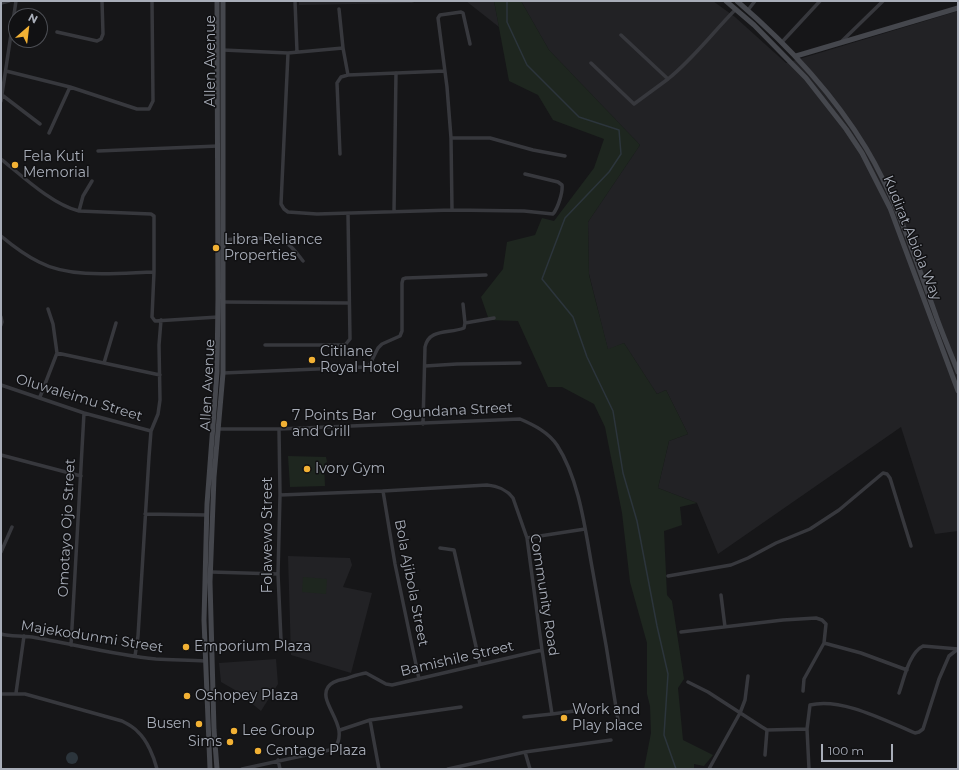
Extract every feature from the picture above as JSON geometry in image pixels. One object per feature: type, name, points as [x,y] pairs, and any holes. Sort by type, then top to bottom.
[{"type":"main road","name":"Allen Avenue","points":[[210,769],[204,620],[207,515],[217,372],[217,1]]},
{"type":"main road","name":"Allen Avenue","points":[[217,769],[210,625],[212,515],[223,373],[223,1]]},
{"type":"main road","name":"Kudirat Abiola Way","points":[[726,1],[772,42],[806,78],[846,129],[862,153],[890,208],[958,391]]},
{"type":"main road","name":"Kudirat Abiola Way","points":[[738,1],[782,42],[817,80],[846,118],[866,149],[902,222],[958,373]]},
{"type":"main road","points":[[796,56],[958,8]]},
{"type":"street","points":[[1,3],[9,1]]},
{"type":"street","points":[[1,101],[16,1]]},
{"type":"street","points":[[57,32],[97,41],[101,39],[102,1]]},
{"type":"street","points":[[6,71],[70,87],[137,109],[149,109],[153,101],[152,1]]},
{"type":"street","points":[[295,1],[297,52]]},
{"type":"street","points":[[748,10],[755,1]]},
{"type":"street","points":[[782,42],[820,1]]},
{"type":"street","points":[[840,44],[883,1]]},
{"type":"street","points":[[339,9],[343,48],[348,75]]},
{"type":"street","points":[[591,63],[634,104],[668,79],[694,55],[736,9]]},
{"type":"street","points":[[452,210],[446,71],[438,26],[438,18],[440,15],[463,13],[470,44]]},
{"type":"street","points":[[621,35],[668,79]]},
{"type":"street","points":[[223,50],[288,53],[343,48]]},
{"type":"street","points":[[288,53],[281,204],[288,212],[348,214],[394,211],[452,210],[524,211],[553,214],[562,188],[561,184],[525,174]]},
{"type":"street","points":[[340,154],[337,83],[341,77],[348,75],[446,71]]},
{"type":"street","points":[[394,211],[396,73]]},
{"type":"street","points":[[48,133],[70,87]]},
{"type":"street","points":[[2,95],[40,124]]},
{"type":"street","points":[[450,138],[490,138],[533,150],[565,156]]},
{"type":"street","points":[[98,151],[218,146]]},
{"type":"street","points":[[1,159],[69,209],[79,211],[151,214],[154,216],[153,319],[155,321],[218,317]]},
{"type":"street","points":[[79,211],[83,196],[92,181]]},
{"type":"street","points":[[265,345],[345,345],[350,339],[348,302],[350,259],[348,214]]},
{"type":"street","points":[[1,236],[23,253],[40,263],[58,270],[79,273],[154,272]]},
{"type":"street","points":[[223,240],[256,238],[282,240],[303,261]]},
{"type":"street","points":[[223,373],[369,366],[378,348],[382,344],[400,336],[402,331],[403,279],[486,275]]},
{"type":"street","points":[[223,302],[348,302]]},
{"type":"street","points":[[424,424],[426,341],[434,334],[464,328],[465,323],[463,304]]},
{"type":"street","points":[[40,398],[56,353],[53,324],[48,309]]},
{"type":"street","points":[[1,317],[1,325]]},
{"type":"street","points":[[465,323],[494,318]]},
{"type":"street","points":[[135,656],[138,636],[145,514],[152,431],[158,414],[160,400],[159,345],[162,320]]},
{"type":"street","points":[[104,363],[116,323]]},
{"type":"street","points":[[56,353],[160,375]]},
{"type":"street","points":[[425,366],[520,363]]},
{"type":"street","points":[[952,375],[958,373]]},
{"type":"street","name":"Oluwaleimu Street","points":[[1,385],[84,413],[152,431]]},
{"type":"street","name":"Omotayo Ojo Street","points":[[71,645],[82,476],[84,413]]},
{"type":"street","name":"Ogundana Street","points":[[218,429],[279,429],[520,419],[532,424],[545,433],[556,445],[566,463],[576,490],[585,529],[608,654],[619,726]]},
{"type":"street","name":"Folawewo Street","points":[[279,429],[280,495],[278,574],[281,640]]},
{"type":"street","points":[[1,455],[82,476]]},
{"type":"street","points":[[668,576],[731,565],[776,543],[810,529],[839,510],[883,473],[887,474],[890,478],[911,546]]},
{"type":"street","name":"Community Road","points":[[280,495],[495,486],[509,493],[513,498],[526,538],[552,714]]},
{"type":"street","name":"Bola Ajibola Street","points":[[383,491],[394,564],[419,679]]},
{"type":"street","points":[[145,514],[207,515]]},
{"type":"street","points":[[1,552],[12,527]]},
{"type":"street","points":[[526,538],[585,529]]},
{"type":"street","points":[[440,548],[454,550],[480,664]]},
{"type":"street","points":[[211,572],[278,574]]},
{"type":"street","points":[[721,595],[725,627]]},
{"type":"street","points":[[681,632],[783,620],[816,618],[822,620],[826,624],[824,643],[804,679],[803,691]]},
{"type":"street","name":"Majekodunmi Street","points":[[1,634],[8,636],[24,636],[156,659],[205,661]]},
{"type":"street","points":[[16,693],[24,636]]},
{"type":"street","points":[[824,643],[861,653],[907,670]]},
{"type":"street","points":[[899,693],[915,652],[922,646],[958,649]]},
{"type":"street","points":[[809,769],[807,729],[810,706],[816,704],[843,706],[863,712],[915,733],[919,732],[923,728],[939,679],[949,656],[958,649]]},
{"type":"street","name":"Bamishile Street","points":[[340,730],[332,713],[326,691],[328,686],[334,682],[366,673],[386,684],[392,685],[542,650]]},
{"type":"street","points":[[709,769],[740,713],[745,700],[748,676]]},
{"type":"street","points":[[688,682],[708,692],[768,730],[807,729]]},
{"type":"street","points":[[1,694],[25,694],[122,721],[133,727],[142,736],[157,769]]},
{"type":"street","points":[[242,769],[334,748],[338,744],[340,730],[370,720],[461,707]]},
{"type":"street","points":[[524,718],[582,710]]},
{"type":"street","points":[[370,720],[379,769]]},
{"type":"street","points":[[765,755],[768,730]]},
{"type":"street","points":[[448,769],[524,752],[611,740]]},
{"type":"street","points":[[524,752],[530,769]]},
{"type":"street","points":[[278,760],[280,769]]},
{"type":"shaded area","points":[[299,1],[417,1],[412,3],[299,5]]},
{"type":"shaded area","points":[[466,1],[494,1],[499,27]]},
{"type":"shaded area","points":[[494,1],[521,1],[549,50],[640,145],[588,222],[589,275],[608,349],[624,343],[657,394],[666,390],[688,434],[669,441],[658,488],[697,503],[680,507],[682,525],[664,531],[667,595],[672,601],[684,679],[678,688],[683,740],[713,755],[704,766],[694,764],[694,769],[644,769],[651,733],[650,706],[647,694],[647,643],[630,582],[622,513],[605,427],[594,404],[562,387],[548,387],[518,321],[489,320],[481,297],[503,269],[507,242],[535,235],[542,218],[554,221],[594,168],[604,139],[553,120],[538,95],[509,81]]},
{"type":"shaded area","points":[[521,1],[713,1],[735,17],[786,63],[958,11],[958,531],[935,534],[901,427],[718,554],[697,503],[658,488],[669,441],[688,434],[666,390],[657,394],[624,343],[608,350],[589,274],[588,222],[640,145],[549,50]]},
{"type":"shaded area","name":"Ivory Gym","points":[[288,456],[326,457],[327,462],[324,464],[325,486],[290,487]]},
{"type":"shaded area","points":[[288,556],[350,558],[352,565],[343,587],[372,593],[351,673],[291,655]]},
{"type":"shaded area","points":[[303,577],[327,579],[326,594],[302,592]]},
{"type":"shaded area","points":[[276,659],[278,684],[261,711],[235,690],[221,682],[219,663]]},
{"type":"shaded area","points":[[70,752],[74,752],[78,758],[74,764],[70,764],[66,760],[66,756]]},
{"type":"waterway","points":[[507,1],[507,22],[527,65],[579,117],[619,130],[621,154],[609,172],[565,218],[542,279],[573,317],[587,357],[613,411],[623,473],[637,521],[657,626],[668,674],[664,735],[676,769]]},
{"type":"place","name":"Fela Kuti Memorial","points":[[15,165]]},
{"type":"place","name":"Libra Reliance Properties","points":[[216,248]]},
{"type":"place","name":"Citilane Royal Hotel","points":[[312,360]]},
{"type":"place","name":"7 Points Bar and Grill","points":[[284,424]]},
{"type":"place","name":"Ivory Gym","points":[[307,469]]},
{"type":"place","name":"Emporium Plaza","points":[[186,647]]},
{"type":"place","name":"Oshopey Plaza","points":[[187,696]]},
{"type":"place","name":"Work and Play place","points":[[564,718]]},
{"type":"place","name":"Busen","points":[[199,724]]},
{"type":"place","name":"Lee Group","points":[[234,731]]},
{"type":"place","name":"Sims","points":[[230,742]]},
{"type":"place","name":"Centage Plaza","points":[[258,751]]}]
